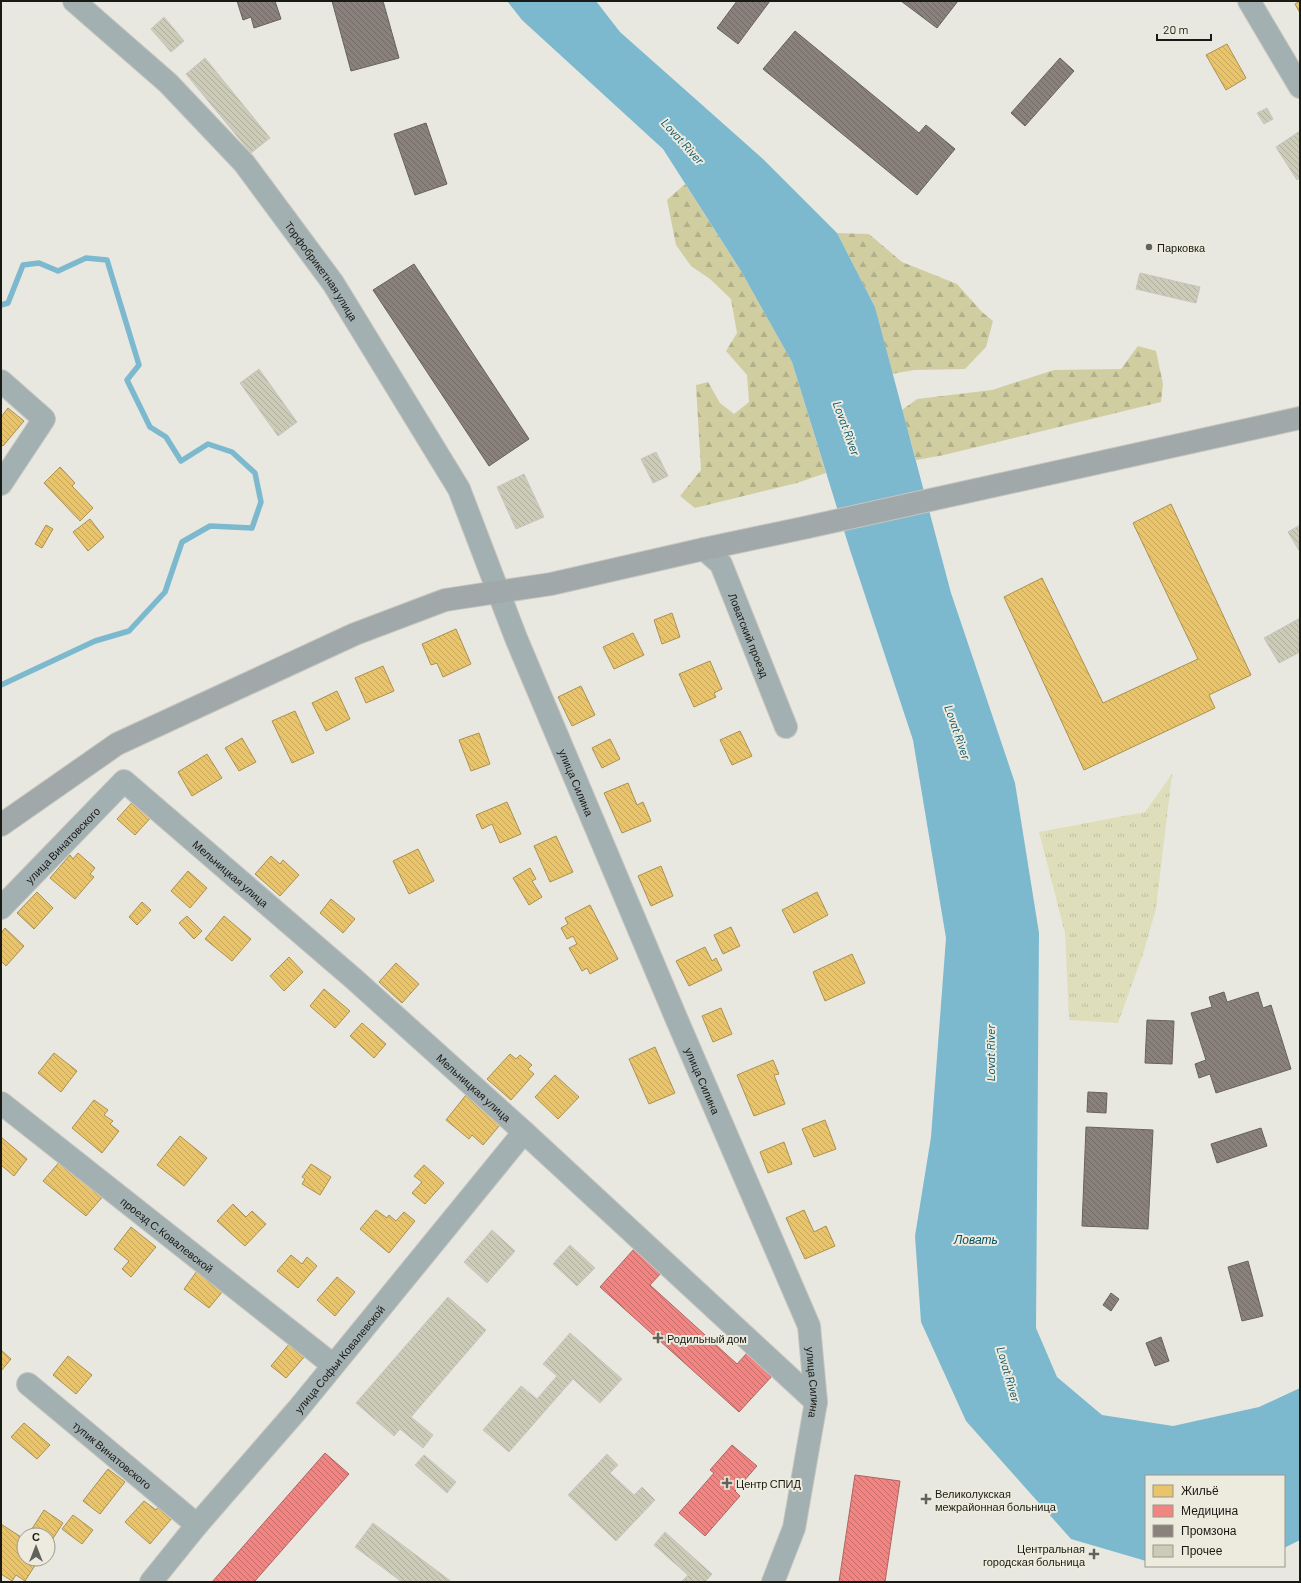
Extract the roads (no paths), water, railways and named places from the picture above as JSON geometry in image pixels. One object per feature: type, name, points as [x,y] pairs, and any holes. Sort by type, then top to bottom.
[{"type":"main road","points":[[1,825],[117,744],[355,634],[445,600],[551,584],[1300,418]]},
{"type":"street","name":"Торфобрикетная улица","points":[[74,1],[168,83],[244,163],[333,283],[459,489],[499,591]]},
{"type":"street","points":[[1249,1],[1298,80]]},
{"type":"street","points":[[1,381],[44,419],[1,484]]},
{"type":"street","name":"Ловатский проезд","points":[[704,549],[721,564],[786,727]]},
{"type":"street","name":"улица Силина","points":[[499,591],[516,638],[677,1020],[809,1326],[816,1402],[794,1528],[773,1582]]},
{"type":"street","name":"Мельницкая улица","points":[[124,781],[354,979],[524,1132],[816,1402]]},
{"type":"street","name":"улица Винатовского","points":[[1,908],[124,781]]},
{"type":"street","name":"проезд С.Ковалевской","points":[[1,1103],[333,1365]]},
{"type":"street","name":"улица Софьи Ковалевской","points":[[151,1582],[298,1409],[524,1132]]},
{"type":"street","name":"тупик Винатовского","points":[[28,1384],[198,1525]]},
{"type":"water","name":"Ловать","points":[[507,1],[596,1],[620,32],[763,159],[837,233],[875,307],[951,593],[1015,783],[1039,933],[1036,1328],[1057,1377],[1102,1415],[1173,1426],[1259,1407],[1300,1388],[1300,1540],[1285,1548],[1285,1475],[1145,1475],[1145,1561],[1071,1539],[966,1421],[921,1322],[915,1236],[931,1137],[946,938],[913,740],[850,550],[792,362],[741,271],[663,149],[522,20]]},
{"type":"waterway","points":[[1,305],[8,303],[23,265],[39,263],[58,271],[86,258],[107,260],[139,365],[127,380],[150,427],[166,437],[181,461],[208,444],[232,452],[255,473],[261,502],[252,528],[210,526],[182,542],[165,592],[129,631],[95,641],[1,685]]},
{"type":"place","name":"Парковка","points":[[1149,247]]},
{"type":"place","name":"Родильный дом","points":[[658,1338]]},
{"type":"place","name":"Центр СПИД","points":[[727,1483]]},
{"type":"place","name":"Великолукская межрайонная больница","points":[[926,1499]]},
{"type":"place","name":"Центральная городская больница","points":[[1094,1554]]},
{"type":"water label","name":"Lovat River","points":[[683,141]]},
{"type":"water label","name":"Lovat River","points":[[847,428]]},
{"type":"water label","name":"Lovat River","points":[[958,732]]},
{"type":"water label","name":"Lovat River","points":[[990,1053]]},
{"type":"water label","name":"Lovat River","points":[[1009,1374]]}]
